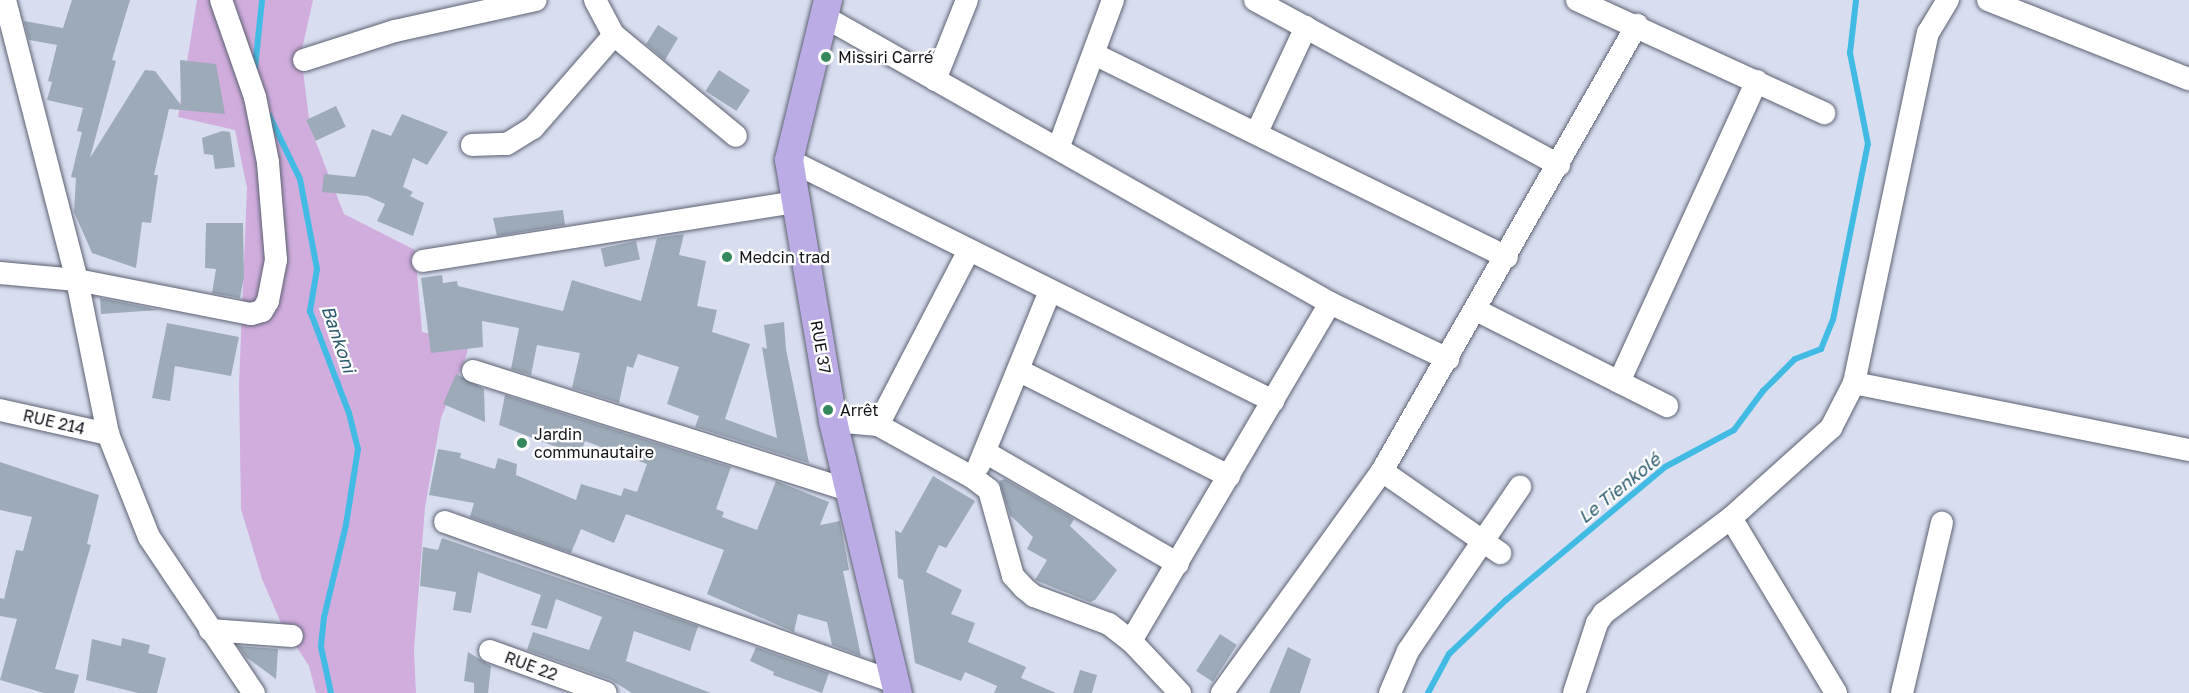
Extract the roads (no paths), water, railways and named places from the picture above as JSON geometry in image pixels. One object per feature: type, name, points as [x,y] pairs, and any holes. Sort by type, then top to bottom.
[{"type":"main road","name":"RUE 37","points":[[826,8],[789,160],[833,421],[896,688]]},
{"type":"street","points":[[5,0],[77,280],[108,434],[149,537],[254,693]]},
{"type":"street","points":[[0,273],[77,280],[251,314],[262,310],[268,301],[276,260],[268,162],[255,97],[221,0]]},
{"type":"street","points":[[304,60],[395,32],[536,0]]},
{"type":"street","points":[[595,0],[614,35],[736,136]]},
{"type":"street","points":[[935,80],[967,0]]},
{"type":"street","points":[[1059,146],[1113,0]]},
{"type":"street","points":[[1255,0],[1559,165]]},
{"type":"street","points":[[1577,0],[1637,25],[1824,112]]},
{"type":"street","points":[[1574,693],[1597,623],[1604,613],[1731,518],[1831,428],[1854,383],[1928,33],[1947,0]]},
{"type":"street","points":[[1988,0],[2189,79]]},
{"type":"street","points":[[826,8],[935,80],[1059,146],[1330,303],[1449,358]]},
{"type":"street","points":[[1222,693],[1382,471],[1507,257],[1637,25]]},
{"type":"street","points":[[1257,132],[1306,27]]},
{"type":"street","points":[[472,145],[507,144],[533,128],[614,35]]},
{"type":"street","points":[[1094,54],[1257,132],[1507,257]]},
{"type":"street","points":[[1619,382],[1757,81]]},
{"type":"street","points":[[789,160],[1273,401]]},
{"type":"street","points":[[423,261],[796,202]]},
{"type":"street","points":[[878,424],[969,250]]},
{"type":"street","points":[[972,477],[986,452],[1020,371],[1050,291]]},
{"type":"street","points":[[1131,641],[1330,303]]},
{"type":"street","points":[[1476,310],[1666,406]]},
{"type":"street","points":[[473,371],[849,490]]},
{"type":"street","points":[[1020,371],[1229,476]]},
{"type":"street","points":[[1854,383],[2189,450]]},
{"type":"street","name":"RUE 214","points":[[0,410],[108,434]]},
{"type":"street","points":[[833,421],[878,424],[972,477],[989,490],[1013,576],[1024,588],[1034,596],[1109,624],[1131,641],[1180,693]]},
{"type":"street","points":[[986,452],[1178,564]]},
{"type":"street","points":[[1382,471],[1491,547]]},
{"type":"street","points":[[1390,693],[1408,651],[1491,547],[1520,487]]},
{"type":"street","points":[[1731,518],[1836,693]]},
{"type":"street","points":[[445,522],[896,688]]},
{"type":"street","points":[[1902,693],[1942,523]]},
{"type":"street","points":[[210,630],[292,636]]},
{"type":"street","name":"RUE 22","points":[[490,651],[606,693]]},
{"type":"waterway","name":"Bankoni","points":[[255,68],[262,0]]},
{"type":"waterway","name":"Le Tienkolé","points":[[1428,693],[1449,654],[1506,600],[1665,467],[1734,430],[1763,391],[1795,359],[1821,349],[1833,320],[1868,144],[1850,53],[1856,0]]},
{"type":"waterway","name":"Bankoni","points":[[269,115],[300,179],[317,269],[310,311],[349,413],[358,449],[346,525],[324,617],[321,647],[331,693]]},
{"type":"place","name":"Missiri Carré","points":[[826,57]]},
{"type":"place","name":"Medcin trad","points":[[727,257]]},
{"type":"place","name":"Arrêt","points":[[828,410]]},
{"type":"place","name":"Jardin communautaire","points":[[522,443]]}]
